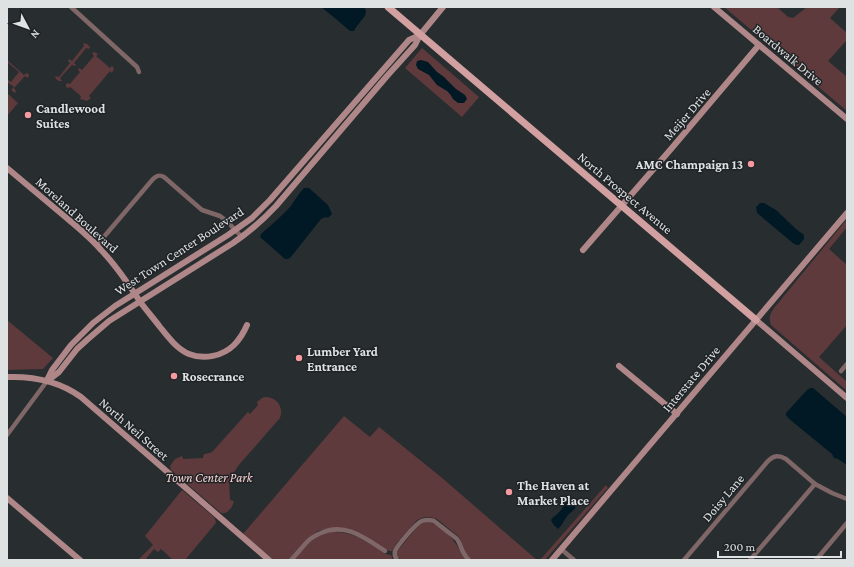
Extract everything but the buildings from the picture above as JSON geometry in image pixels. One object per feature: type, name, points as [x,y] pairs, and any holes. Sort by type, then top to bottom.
[{"type":"main road","name":"North Prospect Avenue","points":[[388,7],[847,398]]},
{"type":"main road","name":"West Town Center Boulevard","points":[[47,381],[59,372],[78,349],[95,332],[109,321],[257,225],[276,206],[383,80],[415,45],[420,34],[443,7]]},
{"type":"main road","name":"Boardwalk Drive","points":[[714,7],[847,120]]},
{"type":"main road","name":"West Town Center Boulevard","points":[[47,381],[52,370],[83,332],[104,314],[252,218],[270,200],[409,40],[420,34]]},
{"type":"main road","name":"Meijer Drive","points":[[583,250],[759,45]]},
{"type":"main road","name":"Moreland Boulevard","points":[[7,168],[97,245],[114,264],[140,301],[183,351],[194,356],[206,357],[226,351],[235,344],[247,325]]},
{"type":"main road","name":"Interstate Drive","points":[[552,560],[847,213]]},
{"type":"main road","points":[[619,366],[676,414]]},
{"type":"main road","name":"North Neil Street","points":[[7,377],[24,377],[47,381],[67,389],[81,397],[269,560]]},
{"type":"main road","points":[[7,498],[80,560]]},
{"type":"street","points":[[71,7],[137,67],[139,72]]},
{"type":"street","points":[[97,245],[158,175],[164,177],[202,210],[220,216],[242,236]]},
{"type":"street","points":[[842,371],[847,364]]},
{"type":"street","name":"West Town Center Boulevard","points":[[7,435],[47,381]]},
{"type":"street","name":"Doisy Lane","points":[[684,560],[771,458],[781,456],[815,484]]},
{"type":"street","points":[[750,560],[815,484],[847,499]]},
{"type":"street","points":[[397,560],[395,553],[398,547],[422,520],[430,520],[440,525],[457,539],[463,554],[469,560]]},
{"type":"street","points":[[816,560],[847,523]]},
{"type":"street","points":[[291,560],[308,540],[330,529],[353,532],[385,551]]},
{"type":"street","points":[[561,549],[574,560]]},
{"type":"green space","points":[[724,7],[777,7],[788,17],[793,18],[807,7],[840,7],[830,18],[847,33],[847,40],[828,61],[847,77],[847,111]]},
{"type":"green space","points":[[83,43],[90,47],[89,49],[86,48],[74,63],[76,65],[72,65],[60,78],[62,81],[56,79],[55,76],[59,77],[70,63],[68,61],[69,59],[72,61],[84,46]]},
{"type":"green space","points":[[422,48],[479,97],[462,117],[405,68]]},
{"type":"green space","points":[[94,52],[98,54],[96,56],[110,68],[112,66],[114,69],[112,73],[110,71],[89,96],[91,98],[87,101],[80,99],[81,96],[70,87],[66,87],[66,85],[67,83],[70,84],[80,72],[78,70],[79,68],[82,70],[94,56],[92,53]]},
{"type":"green space","points":[[7,60],[24,75],[27,73],[29,75],[28,78],[25,76],[14,88],[16,91],[15,93],[11,90],[14,87],[7,82],[7,79],[11,82],[19,72],[7,62]]},
{"type":"green space","points":[[7,93],[18,103],[7,116]]},
{"type":"green space","points":[[847,219],[847,227],[829,249],[847,265],[847,325],[819,357],[847,382],[847,391],[771,325],[770,319],[771,313],[775,307]]},
{"type":"green space","points":[[7,320],[53,358],[43,369],[7,370]]},
{"type":"green space","name":"Town Center Park","points":[[265,397],[269,397],[278,403],[281,410],[280,418],[238,466],[232,479],[229,480],[230,500],[234,501],[229,510],[225,513],[221,513],[171,470],[170,466],[175,459],[182,456],[183,459],[203,458],[204,454],[213,451],[248,412],[250,414],[258,405],[257,402]]},
{"type":"green space","points":[[344,416],[370,437],[379,427],[441,477],[537,560],[472,560],[466,553],[459,537],[437,519],[432,517],[423,517],[416,521],[396,544],[392,551],[389,551],[342,528],[331,528],[318,531],[312,535],[290,560],[274,560],[243,534]]},
{"type":"green space","points":[[606,485],[608,488],[545,560],[540,560]]},
{"type":"green space","points":[[182,490],[214,517],[216,522],[215,524],[185,560],[173,560],[161,549],[158,552],[154,549],[145,560],[138,560],[153,545],[145,536]]},
{"type":"green space","points":[[426,522],[434,524],[447,534],[454,541],[466,560],[401,560],[398,557],[397,552],[419,525]]},
{"type":"green space","points":[[330,532],[349,534],[360,538],[391,555],[393,560],[293,560],[305,546],[316,537]]},
{"type":"water","points":[[321,7],[364,7],[366,11],[365,16],[354,31],[350,31]]},
{"type":"water","points":[[421,60],[428,62],[456,89],[465,95],[467,99],[464,103],[458,103],[447,91],[437,85],[429,75],[418,69],[416,65],[417,61]]},
{"type":"water","points":[[304,188],[309,188],[328,205],[332,214],[328,218],[326,217],[321,219],[291,257],[285,259],[260,237],[261,234],[291,206]]},
{"type":"water","points":[[760,203],[764,203],[776,210],[804,235],[804,239],[799,245],[794,244],[757,213],[756,207]]},
{"type":"water","points":[[810,388],[813,388],[847,417],[847,465],[834,458],[832,454],[786,415],[786,413]]},
{"type":"water","points":[[567,502],[576,507],[558,529],[551,520],[560,511],[564,503]]},
{"type":"place","name":"Candlewood Suites","points":[[28,115]]},
{"type":"place","name":"AMC Champaign 13","points":[[751,164]]},
{"type":"place","name":"Lumber Yard Entrance","points":[[299,358]]},
{"type":"place","name":"Rosecrance","points":[[174,376]]},
{"type":"place","name":"The Haven at Market Place","points":[[509,492]]}]
